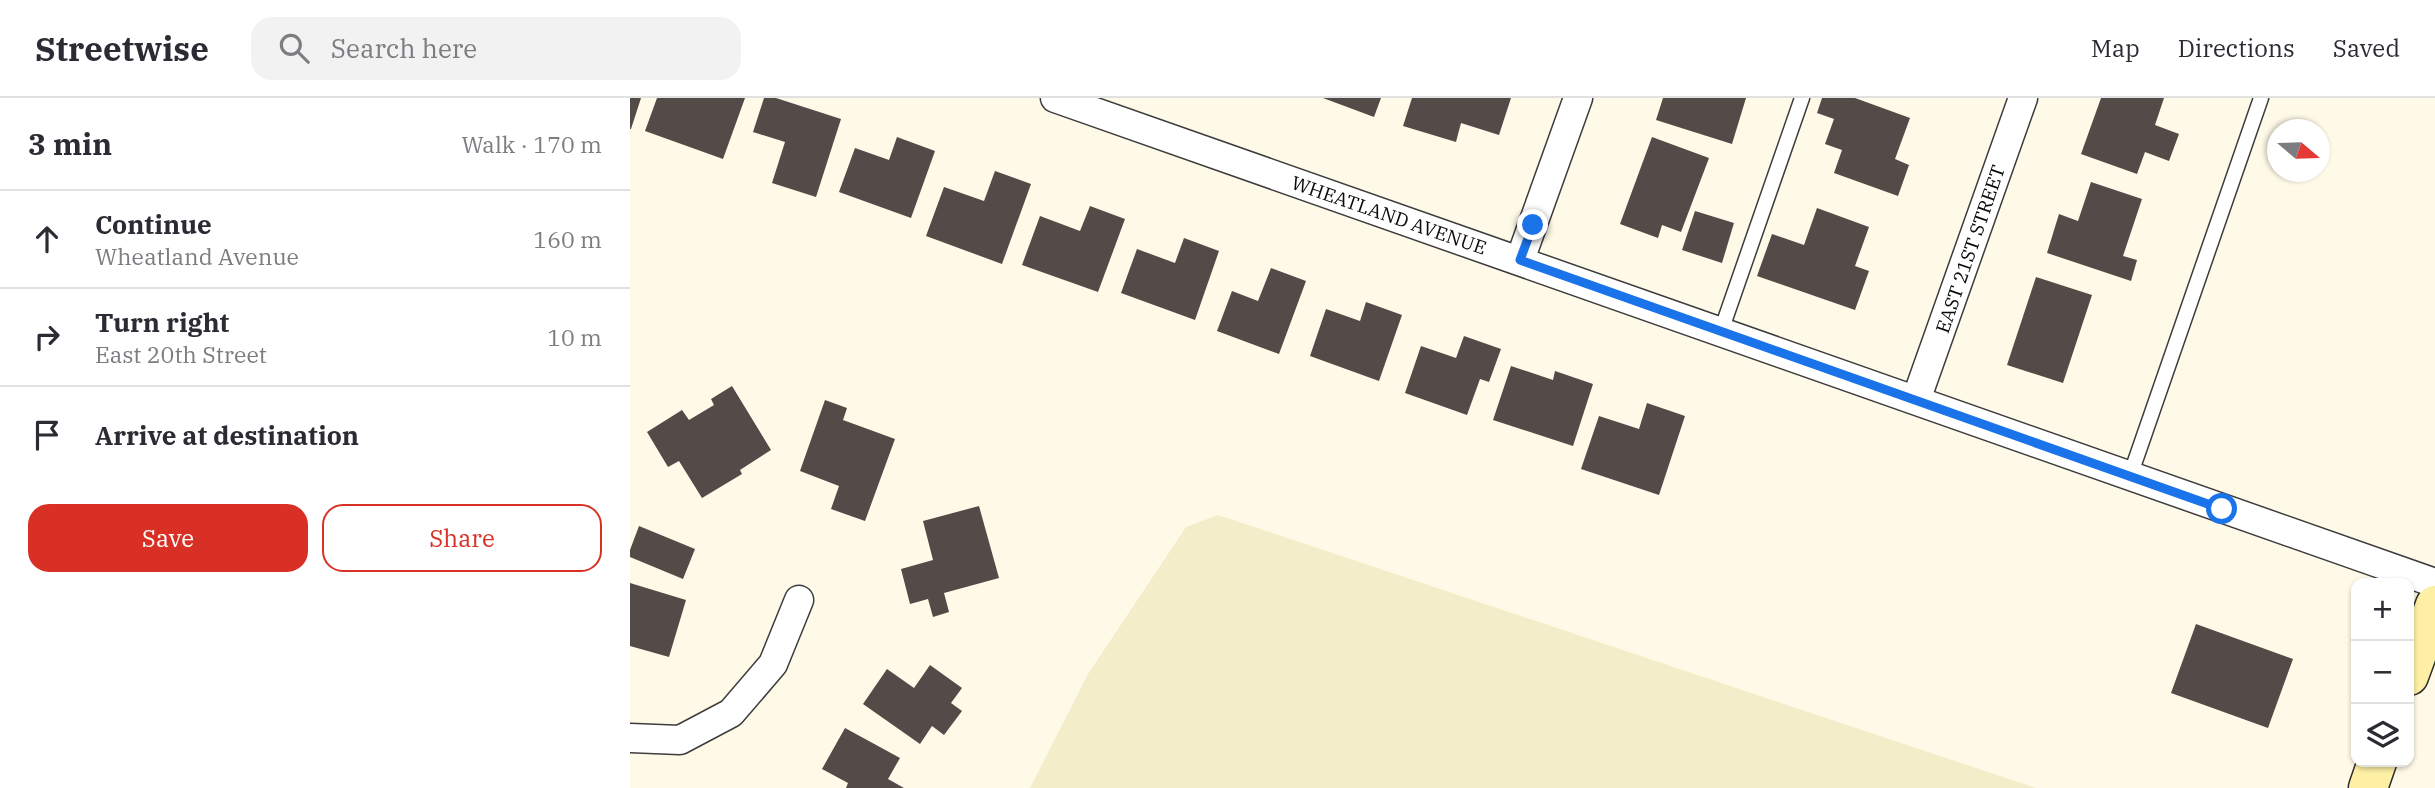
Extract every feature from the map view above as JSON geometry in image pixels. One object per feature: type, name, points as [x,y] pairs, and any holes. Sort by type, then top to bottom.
[{"type":"street","name":"WHEATLAND AVENUE","points":[[1055,98],[2435,583]]},
{"type":"street","points":[[1520,260],[1578,98]]},
{"type":"street","name":"EAST 21ST STREET","points":[[1916,400],[2023,98]]},
{"type":"street","points":[[630,738],[680,740],[731,713],[773,664],[799,600]]},
{"type":"street","points":[[2414,662],[2435,605]]},
{"type":"street","points":[[2368,788],[2375,767]]},
{"type":"lane","points":[[1721,331],[1802,98]]},
{"type":"lane","points":[[2130,476],[2261,98]]},
{"type":"shaded area","points":[[1218,515],[2036,788],[1030,788],[1088,674],[1186,527]]},
{"type":"building","points":[[630,98],[641,98],[631,129],[630,129]]},
{"type":"building","points":[[657,98],[745,98],[723,159],[645,131]]},
{"type":"building","points":[[764,98],[776,98],[841,119],[816,197],[772,183],[785,142],[753,132]]},
{"type":"building","points":[[1323,98],[1381,98],[1374,117]]},
{"type":"building","points":[[1412,98],[1511,98],[1499,135],[1461,123],[1456,142],[1403,126]]},
{"type":"building","points":[[1663,98],[1746,98],[1732,144],[1656,120]]},
{"type":"building","points":[[1822,98],[1855,98],[1910,118],[1895,159],[1909,165],[1898,196],[1834,173],[1842,150],[1825,144],[1834,119],[1817,113]]},
{"type":"building","points":[[2101,98],[2164,98],[2155,125],[2179,134],[2169,161],[2145,152],[2137,174],[2081,154]]},
{"type":"building","points":[[897,137],[935,151],[911,218],[839,192],[855,148],[889,160]]},
{"type":"building","points":[[1652,137],[1709,158],[1681,232],[1662,225],[1658,238],[1620,224]]},
{"type":"building","points":[[995,171],[1031,184],[1002,264],[926,236],[944,187],[984,201]]},
{"type":"building","points":[[2091,182],[2142,199],[2123,256],[2137,260],[2131,281],[2047,253],[2059,214],[2078,221]]},
{"type":"building","points":[[1090,206],[1125,219],[1098,292],[1022,265],[1040,216],[1080,231]]},
{"type":"building","points":[[1817,208],[1869,227],[1855,266],[1869,271],[1855,310],[1757,276],[1772,234],[1804,245]]},
{"type":"building","points":[[1695,211],[1734,223],[1722,263],[1682,250]]},
{"type":"building","points":[[1184,238],[1219,251],[1195,320],[1121,293],[1137,249],[1175,263]]},
{"type":"building","points":[[1271,268],[1306,281],[1279,354],[1217,331],[1232,291],[1258,301]]},
{"type":"building","points":[[2036,277],[2092,295],[2063,383],[2007,365]]},
{"type":"building","points":[[1366,302],[1402,315],[1379,381],[1310,356],[1326,309],[1360,321]]},
{"type":"building","points":[[1464,336],[1501,349],[1489,382],[1480,379],[1467,415],[1405,393],[1421,346],[1456,358]]},
{"type":"building","points":[[1511,366],[1553,380],[1555,371],[1593,384],[1573,446],[1493,420]]},
{"type":"building","points":[[732,386],[771,450],[740,470],[742,474],[702,498],[679,461],[668,467],[647,432],[682,410],[689,420],[714,405],[711,399]]},
{"type":"building","points":[[825,400],[847,408],[843,420],[895,439],[865,521],[831,509],[839,486],[800,471]]},
{"type":"building","points":[[1647,403],[1685,416],[1659,495],[1581,469],[1599,416],[1639,429]]},
{"type":"building","points":[[979,506],[999,578],[944,593],[949,612],[933,617],[928,599],[910,604],[901,569],[933,560],[923,521]]},
{"type":"building","points":[[639,526],[695,549],[683,579],[630,557]]},
{"type":"building","points":[[630,583],[686,600],[669,657],[630,646]]},
{"type":"building","points":[[2196,624],[2293,659],[2268,728],[2171,693]]},
{"type":"building","points":[[930,665],[962,688],[951,703],[962,711],[944,735],[932,726],[920,744],[863,704],[887,669],[914,688]]},
{"type":"building","points":[[845,728],[900,758],[888,779],[904,788],[846,788],[848,783],[822,769]]},
{"type":"route","points":[[1533,225],[1520,260],[2222,509]]}]
